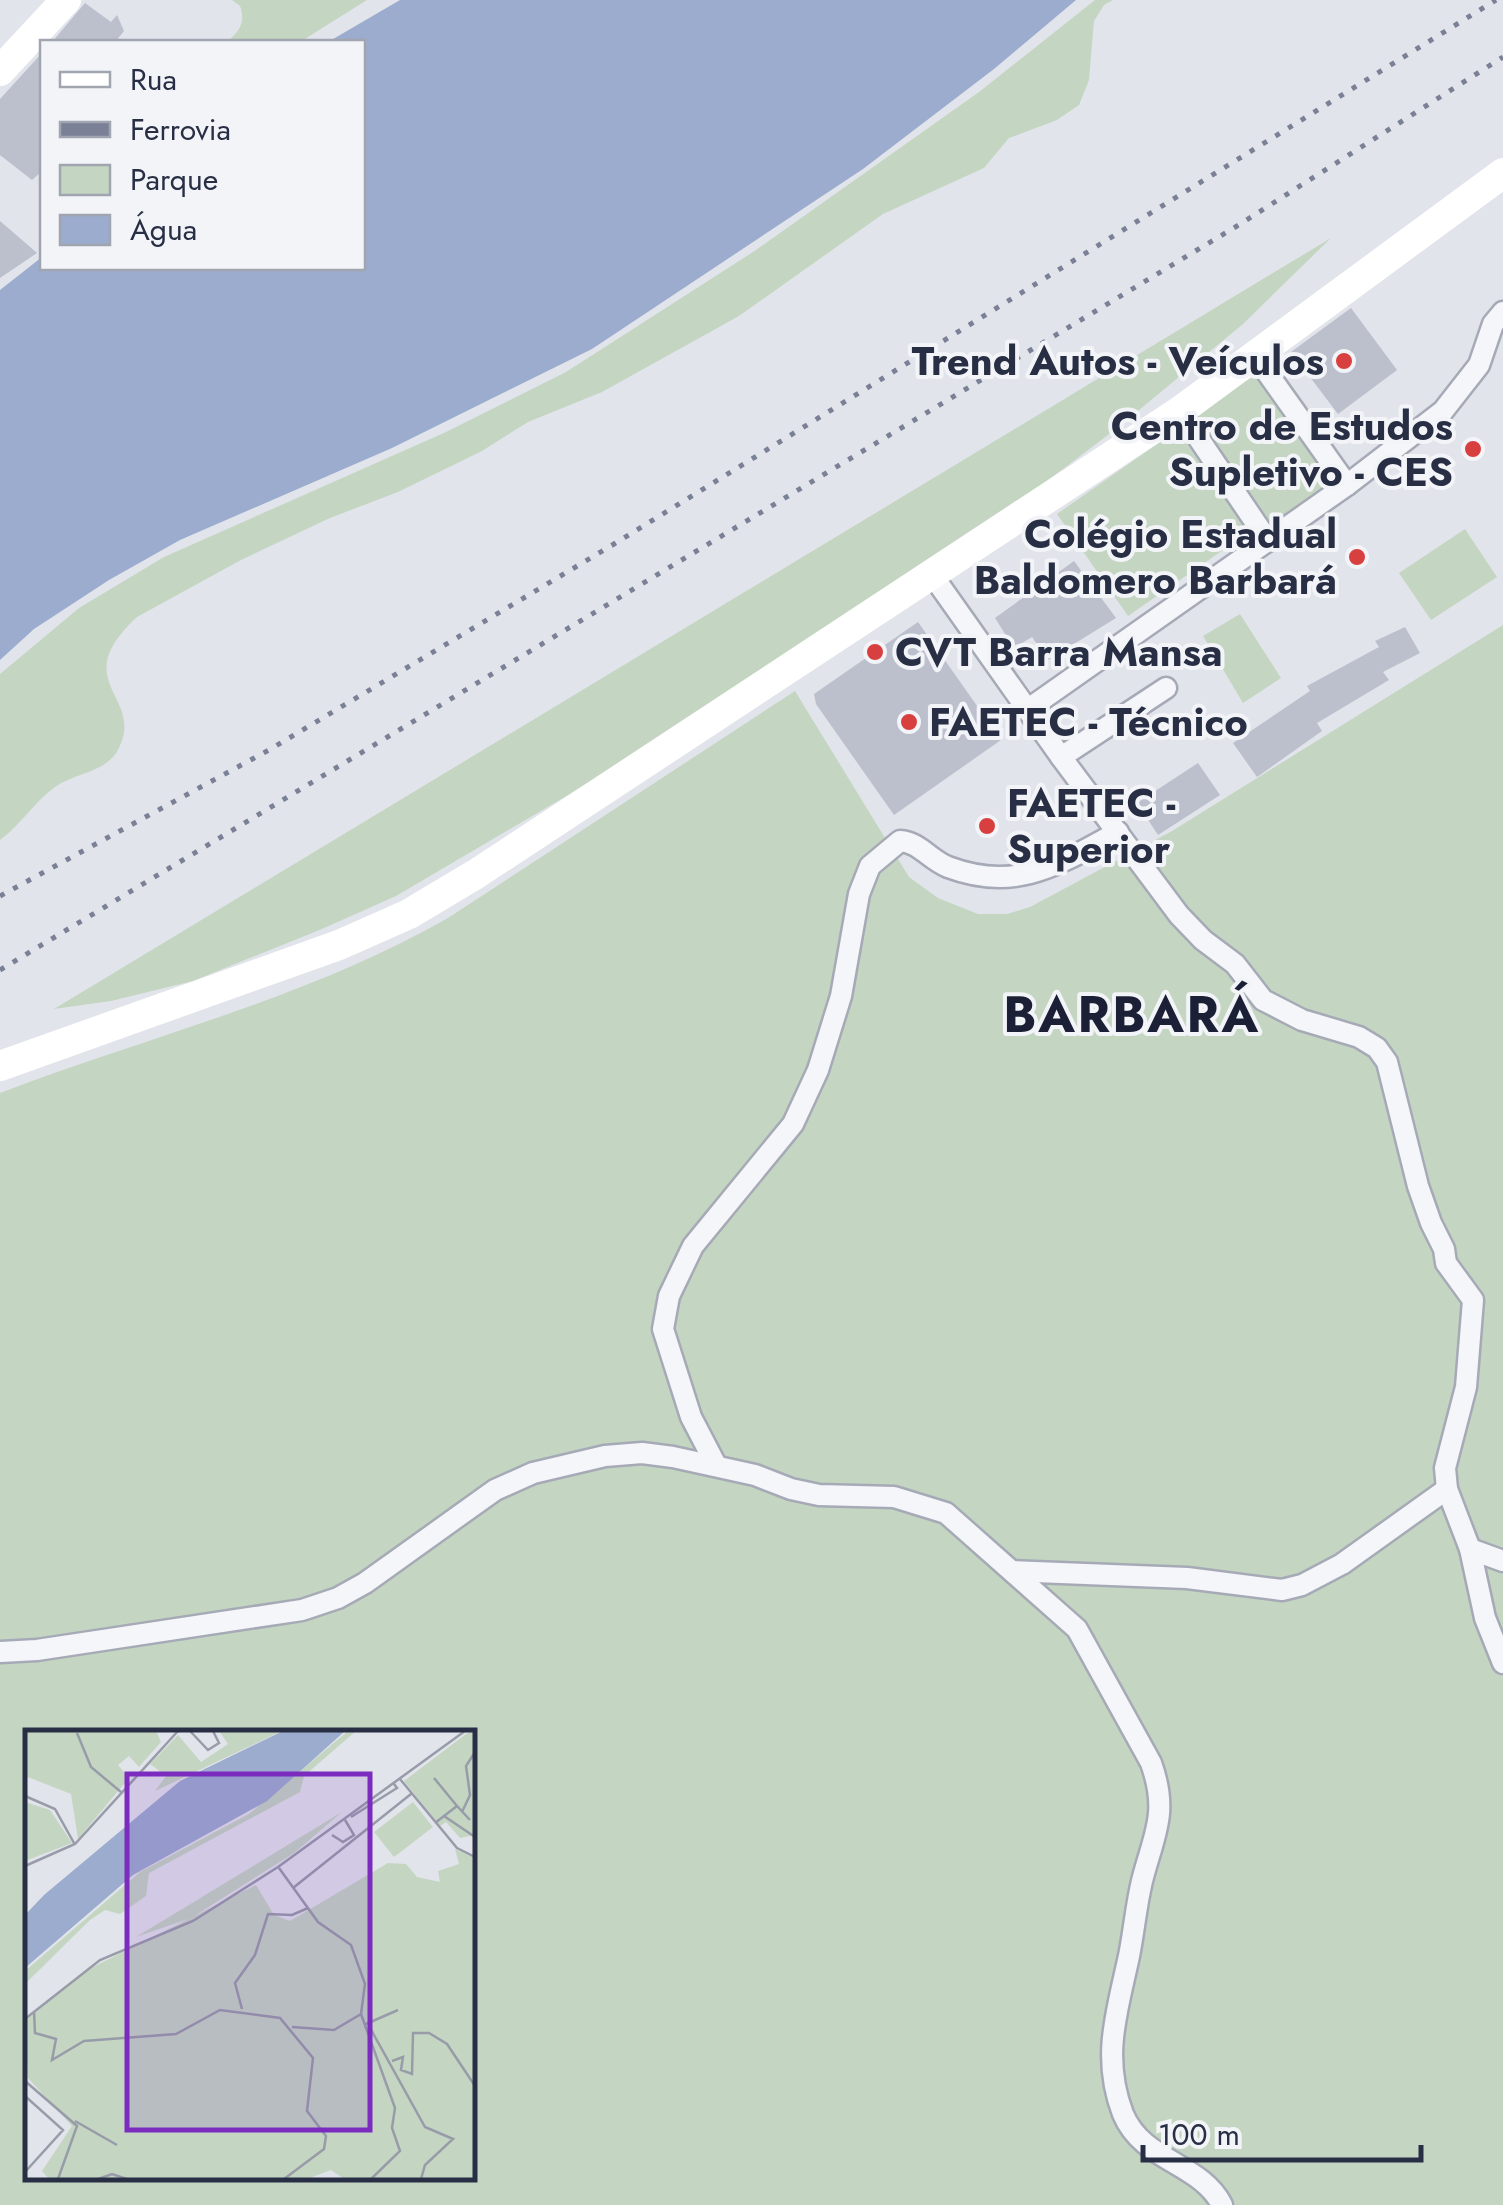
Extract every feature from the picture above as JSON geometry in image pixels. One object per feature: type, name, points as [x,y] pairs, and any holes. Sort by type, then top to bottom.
[{"type":"main road","points":[[0,71],[66,0]]},
{"type":"main road","points":[[0,1066],[284,965],[410,914],[933,576],[1180,411],[1503,173]]},
{"type":"street","points":[[1027,710],[1416,433],[1457,396],[1480,366],[1494,324],[1503,312]]},
{"type":"street","points":[[1256,357],[1347,484]]},
{"type":"street","points":[[1180,411],[1268,542]]},
{"type":"street","points":[[933,576],[1060,757],[1179,915],[1203,940],[1235,964],[1263,1000],[1302,1020],[1359,1038],[1376,1048],[1388,1062],[1418,1186],[1431,1223],[1444,1249],[1446,1263],[1474,1300],[1466,1388],[1445,1468],[1447,1489],[1470,1549],[1478,1594],[1503,1662]]},
{"type":"street","points":[[1060,757],[1166,688]]},
{"type":"street","points":[[716,1465],[691,1417],[667,1342],[664,1328],[670,1296],[693,1246],[793,1124],[818,1070],[840,996],[859,894],[870,866],[900,841],[914,844],[942,865],[968,873],[997,878],[1024,876],[1123,838]]},
{"type":"street","points":[[0,1652],[37,1650],[302,1610],[365,1584],[496,1490],[533,1473],[573,1462],[642,1452],[716,1465],[819,1494],[894,1497],[946,1513],[1078,1629],[1152,1764],[1160,1786],[1159,1829],[1136,1904],[1114,2016],[1112,2057],[1116,2088],[1124,2115],[1137,2138],[1206,2185],[1222,2205]]},
{"type":"street","points":[[1012,1571],[1187,1578],[1282,1590],[1302,1585],[1342,1564],[1447,1489]]},
{"type":"street","points":[[1470,1549],[1502,1563]]},
{"type":"green space","points":[[232,0],[367,0],[303,40],[228,40],[242,22],[240,6]]},
{"type":"green space","points":[[1095,0],[1113,0],[1104,5],[1094,21],[1089,80],[1079,105],[1057,120],[1009,138],[984,168],[883,214],[739,316],[602,392],[528,422],[482,451],[398,492],[330,518],[241,560],[137,617],[117,639],[108,658],[107,673],[123,714],[119,748],[107,763],[55,787],[0,840],[0,674],[79,608],[164,557],[446,432],[566,372],[753,252],[979,92]]},
{"type":"green space","points":[[1331,238],[1243,324],[1030,494],[793,656],[563,798],[396,896],[322,929],[193,981],[111,1001],[54,1009]]},
{"type":"green space","points":[[1257,374],[1338,485],[1268,525],[1190,416]]},
{"type":"green space","points":[[1177,430],[1249,532],[1128,616],[1057,514]]},
{"type":"green space","points":[[1465,529],[1497,577],[1431,620],[1399,573]]},
{"type":"green space","points":[[1240,614],[1281,678],[1243,703],[1203,636]]},
{"type":"green space","points":[[1503,625],[1503,2205],[0,2205],[0,1093],[284,993],[395,946],[448,918],[795,691],[909,877],[938,898],[978,914],[1007,914],[1030,907],[1172,831]]},
{"type":"water","points":[[400,0],[1076,0],[994,69],[863,169],[592,349],[392,448],[180,540],[34,629],[0,660],[0,290],[40,259],[40,270],[365,270],[365,40],[331,40]]},
{"type":"building","points":[[85,3],[111,22],[117,15],[124,31],[117,40],[54,40]]},
{"type":"building","points":[[40,55],[40,173],[32,180],[0,155],[0,99]]},
{"type":"building","points":[[0,221],[37,253],[0,278]]},
{"type":"building","name":"Trend Autos - Veículos","points":[[1351,308],[1397,370],[1338,414],[1291,352]]},
{"type":"building","points":[[1074,561],[1116,618],[1048,660],[1032,637],[1014,648],[995,618]]},
{"type":"building","name":"FAETEC - Técnico","points":[[918,622],[1001,740],[894,815],[816,704],[814,694]]},
{"type":"building","points":[[1405,627],[1420,653],[1383,672],[1389,680],[1317,723],[1322,731],[1257,777],[1233,743],[1310,691],[1307,686],[1379,647],[1375,641]]},
{"type":"building","points":[[1198,763],[1220,795],[1158,835],[1137,803]]},
{"type":"railway","points":[[0,896],[269,750],[614,544],[1496,0]]},
{"type":"railway","points":[[0,970],[1237,226],[1503,57]]},
{"type":"place","name":"Trend Autos - Veículos","points":[[1344,361]]},
{"type":"place","name":"Centro de Estudos Supletivo - CES","points":[[1473,449]]},
{"type":"place","name":"Colégio Estadual Baldomero Barbará","points":[[1357,557]]},
{"type":"place","name":"CVT Barra Mansa","points":[[875,652]]},
{"type":"place","name":"FAETEC - Técnico","points":[[909,722]]},
{"type":"place","name":"FAETEC - Superior","points":[[987,826]]},
{"type":"district","name":"BARBARÁ","points":[[1132,1014]]}]
